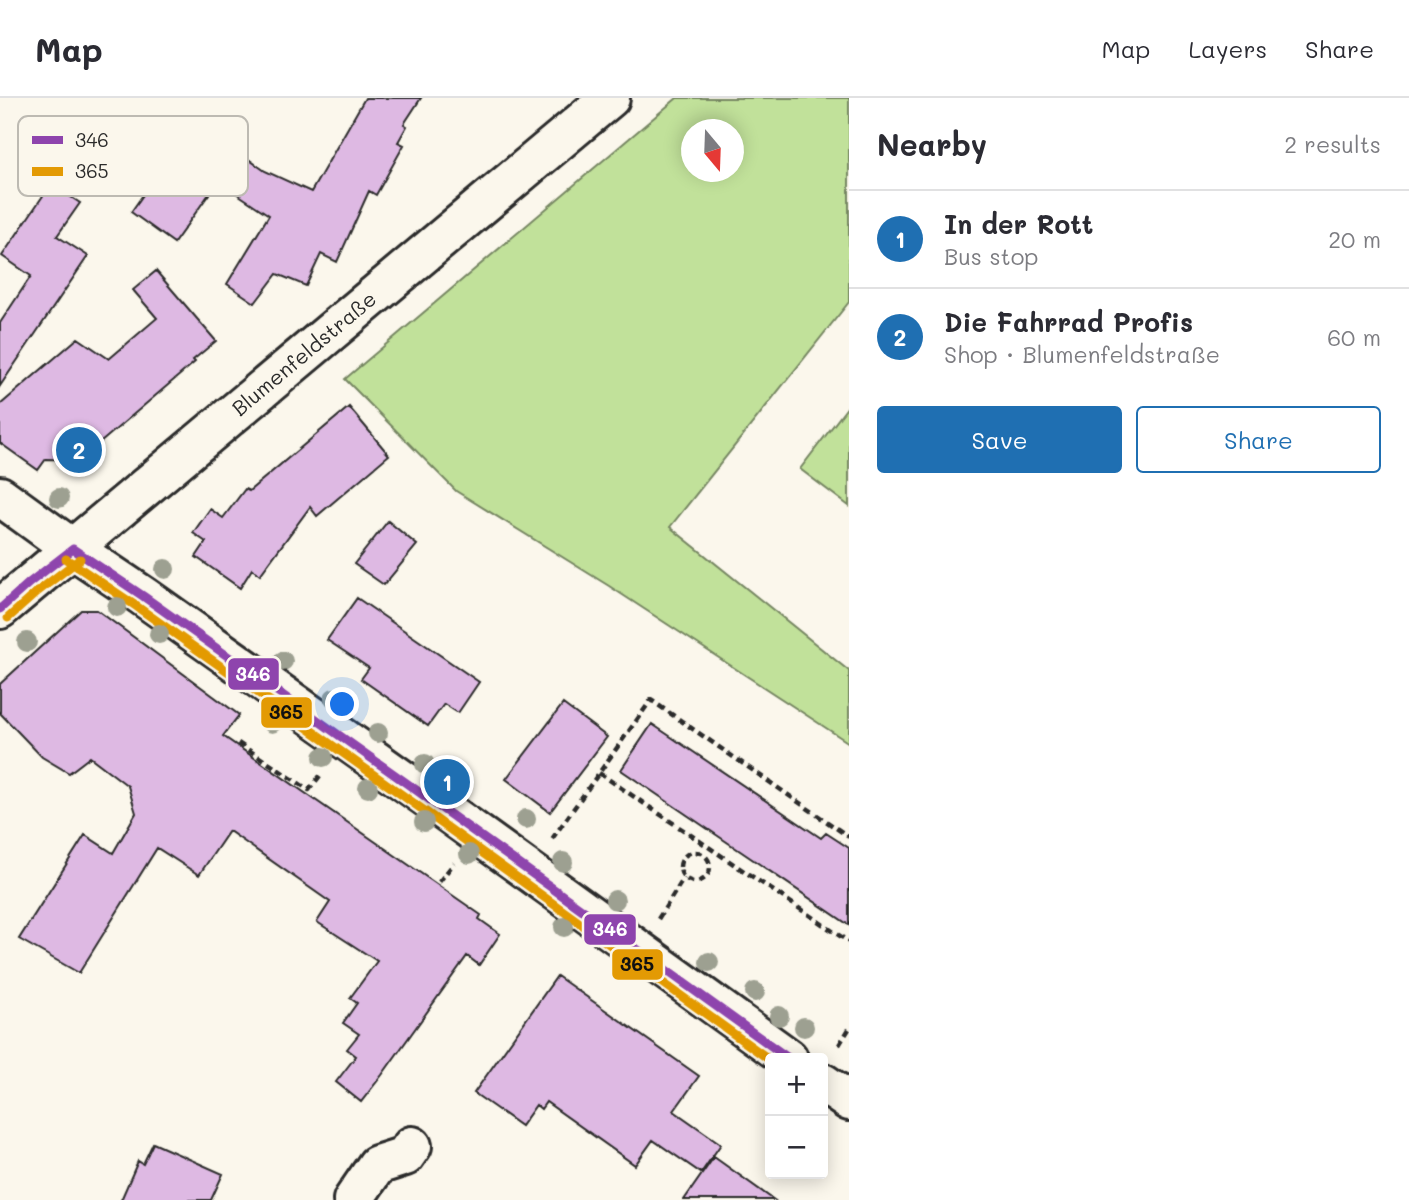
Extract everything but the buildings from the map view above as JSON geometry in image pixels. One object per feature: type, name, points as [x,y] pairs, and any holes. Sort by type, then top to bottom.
[{"type":"street","name":"Blumenfeldstraße","points":[[0,609],[610,98]]},
{"type":"street","points":[[0,496],[428,798],[781,1053]]},
{"type":"street","points":[[828,1086],[849,1101]]},
{"type":"street","points":[[353,1200],[377,1165],[405,1156],[412,1146]]},
{"type":"path","points":[[529,872],[651,699],[849,837]]},
{"type":"path","points":[[238,743],[309,790]]},
{"type":"path","points":[[599,773],[849,942]]},
{"type":"path","points":[[704,855],[709,847]]},
{"type":"path","points":[[694,852],[704,855],[710,867],[704,880],[694,883],[684,878],[680,869],[682,859],[694,852]]},
{"type":"path","points":[[658,920],[684,878]]},
{"type":"path","points":[[839,1045],[849,1029]]},
{"type":"green space","points":[[677,98],[849,98],[849,302],[670,527],[849,671],[849,743],[609,586],[456,491],[345,379]]},
{"type":"green space","points":[[849,405],[849,506],[800,469]]},
{"type":"transit line","name":"346","points":[[73,549],[419,792],[781,1053]]},
{"type":"transit line","name":"346","points":[[0,609],[73,549]]},
{"type":"transit line","name":"365","points":[[66,559],[412,802],[765,1056]]},
{"type":"transit line","name":"365","points":[[8,618],[80,559]]},
{"type":"place","name":"Die Fahrrad Profis","points":[[79,450]]},
{"type":"place","name":"In der Rott","points":[[447,782]]}]
